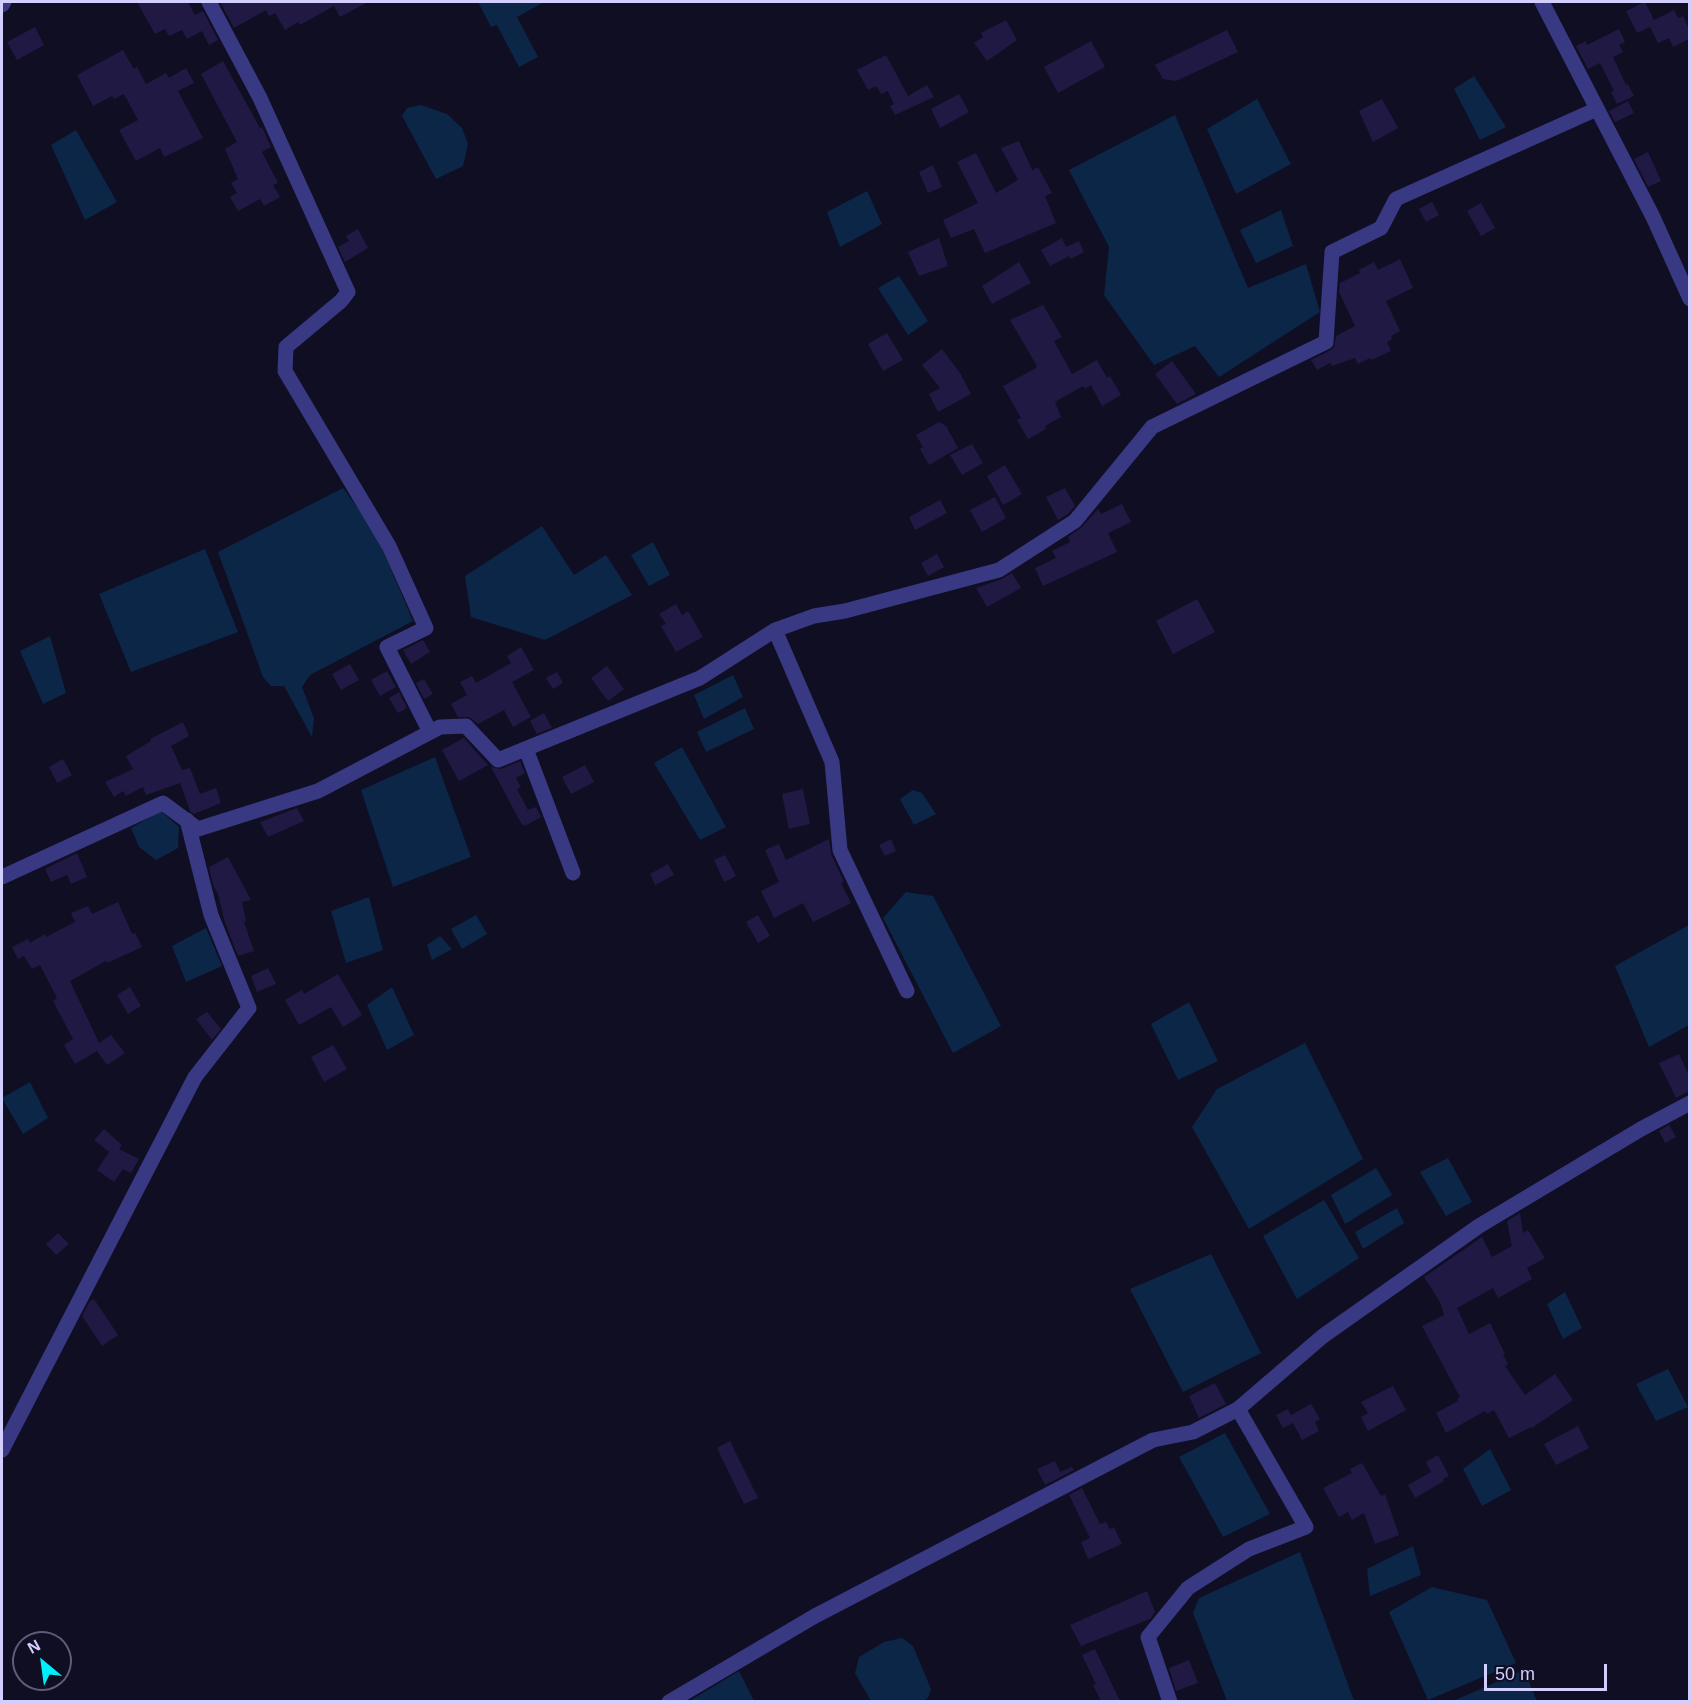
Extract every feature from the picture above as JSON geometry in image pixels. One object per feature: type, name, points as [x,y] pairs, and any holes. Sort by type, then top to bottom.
[{"type":"street","points":[[209,2],[260,98],[348,292],[341,301],[286,347],[285,371],[389,546],[426,628],[387,647],[430,732]]},
{"type":"street","points":[[1542,2],[1653,217],[1689,299]]},
{"type":"street","points":[[2,877],[163,803],[198,829],[318,791],[440,728],[466,726],[498,760],[700,678],[775,630],[814,616],[999,570],[1075,521],[1152,427],[1326,342],[1332,252],[1381,228],[1396,199],[1597,109]]},
{"type":"street","points":[[775,630],[832,762],[840,850],[907,991]]},
{"type":"street","points":[[526,749],[573,873]]},
{"type":"street","points":[[2,1450],[195,1077],[249,1008],[211,915],[187,820]]},
{"type":"street","points":[[669,1701],[815,1616],[1153,1440],[1193,1432],[1238,1408],[1323,1336],[1479,1226],[1641,1129],[1689,1103]]},
{"type":"street","points":[[1170,1701],[1148,1637],[1188,1588],[1249,1549],[1306,1527],[1238,1408]]},
{"type":"water","points":[[478,2],[544,2],[517,17],[538,57],[519,67],[497,25],[491,27]]},
{"type":"water","points":[[1474,76],[1506,127],[1480,140],[1454,89]]},
{"type":"water","points":[[1257,99],[1291,164],[1236,194],[1207,129]]},
{"type":"water","points":[[421,105],[447,114],[462,128],[468,144],[463,166],[436,179],[402,116],[407,108]]},
{"type":"water","points":[[1175,115],[1248,288],[1306,264],[1320,312],[1219,377],[1195,346],[1154,365],[1104,295],[1109,247],[1069,170]]},
{"type":"water","points":[[76,130],[117,202],[85,220],[51,145]]},
{"type":"water","points":[[867,191],[882,224],[840,247],[827,212]]},
{"type":"water","points":[[1281,210],[1293,246],[1256,263],[1240,230]]},
{"type":"water","points":[[899,276],[928,321],[908,335],[878,288]]},
{"type":"water","points":[[343,488],[374,530],[413,621],[310,675],[302,687],[314,718],[312,737],[284,686],[271,686],[263,677],[218,552]]},
{"type":"water","points":[[542,526],[574,575],[606,555],[632,595],[545,640],[471,617],[465,576]]},
{"type":"water","points":[[653,542],[670,575],[649,586],[631,555]]},
{"type":"water","points":[[205,549],[238,632],[131,672],[99,594]]},
{"type":"water","points":[[50,636],[66,693],[43,704],[20,651]]},
{"type":"water","points":[[733,675],[743,697],[704,719],[694,695]]},
{"type":"water","points":[[745,708],[754,729],[706,752],[697,732]]},
{"type":"water","points":[[682,747],[726,827],[700,840],[654,763]]},
{"type":"water","points":[[435,757],[471,857],[393,887],[361,790]]},
{"type":"water","points":[[913,790],[922,793],[936,814],[914,825],[900,799]]},
{"type":"water","points":[[161,811],[179,827],[178,848],[156,860],[139,847],[131,828]]},
{"type":"water","points":[[906,892],[933,896],[1001,1026],[953,1053],[883,918]]},
{"type":"water","points":[[369,897],[383,950],[346,963],[331,911]]},
{"type":"water","points":[[476,915],[487,934],[462,949],[451,929]]},
{"type":"water","points":[[1689,925],[1689,1025],[1649,1047],[1615,966]]},
{"type":"water","points":[[206,928],[222,966],[186,982],[172,946]]},
{"type":"water","points":[[440,936],[452,949],[432,960],[427,945]]},
{"type":"water","points":[[392,987],[414,1035],[387,1050],[367,1005]]},
{"type":"water","points":[[1189,1002],[1218,1061],[1178,1080],[1151,1024]]},
{"type":"water","points":[[1305,1043],[1363,1159],[1249,1229],[1192,1127],[1217,1089]]},
{"type":"water","points":[[30,1082],[48,1118],[23,1134],[2,1098]]},
{"type":"water","points":[[1448,1158],[1472,1202],[1446,1216],[1420,1172]]},
{"type":"water","points":[[1376,1168],[1392,1195],[1345,1224],[1331,1195]]},
{"type":"water","points":[[1324,1200],[1359,1258],[1297,1299],[1263,1236]]},
{"type":"water","points":[[1397,1208],[1404,1223],[1363,1249],[1355,1232]]},
{"type":"water","points":[[1211,1254],[1261,1353],[1183,1392],[1130,1289]]},
{"type":"water","points":[[1565,1292],[1582,1328],[1563,1339],[1547,1304]]},
{"type":"water","points":[[1668,1369],[1688,1407],[1656,1421],[1636,1384]]},
{"type":"water","points":[[1225,1433],[1270,1514],[1223,1537],[1179,1457]]},
{"type":"water","points":[[1490,1449],[1511,1490],[1482,1506],[1463,1469]]},
{"type":"water","points":[[1413,1546],[1421,1575],[1370,1596],[1367,1569]]},
{"type":"water","points":[[1300,1552],[1354,1701],[1227,1701],[1193,1613],[1199,1598]]},
{"type":"water","points":[[1432,1587],[1487,1600],[1516,1663],[1428,1700],[1389,1612]]},
{"type":"water","points":[[902,1638],[913,1646],[931,1689],[928,1698],[923,1701],[871,1701],[855,1673],[859,1657],[884,1642]]},
{"type":"water","points":[[1524,1670],[1537,1701],[1453,1701]]},
{"type":"water","points":[[739,1671],[754,1701],[691,1700]]},
{"type":"building","points":[[137,2],[188,2],[195,15],[203,11],[218,40],[209,45],[202,31],[187,39],[182,30],[169,36],[165,29],[155,34]]},
{"type":"building","points":[[220,2],[368,2],[340,17],[334,6],[300,25],[298,22],[285,30],[275,13],[269,16],[266,10],[234,28]]},
{"type":"building","points":[[1645,2],[1654,20],[1674,10],[1678,18],[1683,16],[1689,29],[1689,39],[1673,47],[1669,38],[1658,43],[1650,27],[1637,33],[1626,11]]},
{"type":"building","points":[[1006,20],[1017,40],[987,61],[974,43],[983,37],[981,33]]},
{"type":"building","points":[[35,27],[44,45],[17,60],[7,42]]},
{"type":"building","points":[[1619,29],[1625,42],[1619,45],[1623,52],[1613,57],[1626,85],[1628,84],[1634,96],[1617,104],[1611,92],[1614,91],[1600,63],[1588,69],[1576,46],[1586,41],[1587,45]]},
{"type":"building","points":[[1227,30],[1238,52],[1176,81],[1163,79],[1155,65]]},
{"type":"building","points":[[1091,41],[1105,67],[1058,93],[1044,67]]},
{"type":"building","points":[[123,50],[134,69],[137,67],[146,84],[166,73],[169,78],[186,68],[194,83],[178,91],[203,138],[164,157],[160,148],[136,161],[119,130],[138,120],[124,94],[114,99],[112,96],[93,106],[77,75]]},
{"type":"building","points":[[886,55],[908,96],[927,85],[934,97],[895,115],[890,106],[894,104],[888,91],[881,94],[876,86],[868,90],[857,70]]},
{"type":"building","points":[[223,61],[260,128],[262,127],[271,147],[262,152],[278,183],[273,185],[280,197],[264,206],[260,199],[238,211],[230,197],[237,193],[231,183],[238,179],[225,149],[237,142],[201,74]]},
{"type":"building","points":[[959,94],[969,112],[940,128],[931,109]]},
{"type":"building","points":[[1382,99],[1398,128],[1373,142],[1359,111]]},
{"type":"building","points":[[1628,101],[1634,113],[1615,122],[1609,111]]},
{"type":"building","points":[[1019,141],[1032,170],[1038,167],[1052,193],[1045,196],[1056,223],[985,253],[974,229],[951,238],[943,220],[978,203],[957,162],[976,153],[996,193],[1018,180],[1001,148]]},
{"type":"building","points":[[1648,152],[1661,181],[1648,187],[1634,159]]},
{"type":"building","points":[[933,165],[942,187],[928,193],[919,172]]},
{"type":"building","points":[[1432,202],[1439,215],[1426,222],[1419,209]]},
{"type":"building","points":[[1481,203],[1495,228],[1481,236],[1467,211]]},
{"type":"building","points":[[358,229],[368,248],[345,262],[338,247],[349,241],[346,236]]},
{"type":"building","points":[[939,238],[948,266],[919,276],[908,252]]},
{"type":"building","points":[[1062,238],[1066,247],[1079,241],[1084,252],[1071,259],[1069,256],[1050,266],[1041,250]]},
{"type":"building","points":[[1400,259],[1413,288],[1386,301],[1400,331],[1391,336],[1392,339],[1387,342],[1391,351],[1358,364],[1355,358],[1332,366],[1330,363],[1317,370],[1311,360],[1331,350],[1334,347],[1336,336],[1355,326],[1339,292],[1340,283],[1360,273],[1359,270],[1374,262],[1378,270]]},
{"type":"building","points":[[1019,262],[1031,283],[992,304],[982,286]]},
{"type":"building","points":[[1043,305],[1062,337],[1054,341],[1072,374],[1097,360],[1107,378],[1110,376],[1121,395],[1102,406],[1091,385],[1085,389],[1083,386],[1055,402],[1061,417],[1028,439],[1017,420],[1021,418],[1003,386],[1037,366],[1010,320]]},
{"type":"building","points":[[887,333],[903,360],[883,371],[868,344]]},
{"type":"building","points":[[942,349],[960,373],[971,394],[938,412],[929,394],[940,388],[922,365]]},
{"type":"building","points":[[1172,361],[1196,394],[1177,404],[1155,374]]},
{"type":"building","points":[[939,422],[946,426],[958,448],[929,465],[920,449],[923,447],[916,435]]},
{"type":"building","points":[[972,444],[983,463],[962,475],[950,455]]},
{"type":"building","points":[[1005,465],[1022,494],[1003,505],[987,476]]},
{"type":"building","points":[[1065,488],[1075,506],[1058,520],[1046,497]]},
{"type":"building","points":[[995,497],[1006,518],[982,532],[970,510]]},
{"type":"building","points":[[940,500],[947,513],[915,530],[909,517]]},
{"type":"building","points":[[1122,504],[1131,522],[1108,533],[1117,552],[1043,586],[1035,568],[1056,558],[1052,551],[1070,542],[1068,537],[1082,527],[1098,509],[1101,514]]},
{"type":"building","points":[[937,554],[944,567],[928,576],[921,563]]},
{"type":"building","points":[[1012,573],[1021,588],[987,607],[976,588]]},
{"type":"building","points":[[1197,599],[1215,632],[1173,654],[1156,621]]},
{"type":"building","points":[[676,604],[682,615],[688,611],[703,637],[676,652],[661,626],[666,624],[659,614]]},
{"type":"building","points":[[423,640],[430,652],[411,664],[403,650]]},
{"type":"building","points":[[521,647],[534,670],[512,682],[531,717],[513,727],[504,710],[478,724],[469,717],[458,717],[451,704],[467,695],[460,682],[472,676],[476,683],[511,663],[507,656]]},
{"type":"building","points":[[350,664],[359,680],[341,690],[332,674]]},
{"type":"building","points":[[607,666],[624,689],[608,701],[591,678]]},
{"type":"building","points":[[387,671],[396,687],[380,696],[371,680]]},
{"type":"building","points":[[557,672],[563,683],[553,689],[546,678]]},
{"type":"building","points":[[424,679],[433,694],[424,699],[416,683]]},
{"type":"building","points":[[399,692],[407,708],[398,713],[389,698]]},
{"type":"building","points":[[544,713],[552,728],[537,734],[530,721]]},
{"type":"building","points":[[183,722],[189,736],[171,746],[182,770],[190,768],[200,794],[216,788],[221,803],[194,814],[190,811],[180,783],[146,795],[143,787],[126,796],[123,791],[114,797],[105,782],[133,769],[126,756],[151,741],[150,739]]},
{"type":"building","points":[[464,738],[488,765],[459,781],[442,750]]},
{"type":"building","points":[[63,759],[72,775],[57,783],[49,767]]},
{"type":"building","points":[[520,761],[525,773],[516,778],[521,787],[517,789],[528,810],[536,807],[541,817],[525,826],[522,825],[491,767],[501,769]]},
{"type":"building","points":[[585,765],[594,782],[571,794],[562,777]]},
{"type":"building","points":[[803,789],[810,824],[789,829],[782,794]]},
{"type":"building","points":[[297,808],[304,821],[268,837],[260,822]]},
{"type":"building","points":[[829,839],[831,854],[851,903],[813,922],[803,903],[774,918],[761,891],[779,882],[765,850],[779,844],[786,860]]},
{"type":"building","points":[[891,839],[896,851],[885,856],[879,845]]},
{"type":"building","points":[[77,853],[87,877],[71,884],[67,875],[51,882],[45,869]]},
{"type":"building","points":[[725,855],[736,876],[724,882],[714,860]]},
{"type":"building","points":[[228,857],[251,900],[242,902],[246,921],[244,922],[254,951],[238,956],[225,923],[209,867]]},
{"type":"building","points":[[668,864],[674,875],[655,885],[650,874]]},
{"type":"building","points":[[118,902],[132,934],[135,933],[142,947],[107,963],[106,961],[70,981],[99,1043],[111,1035],[125,1053],[107,1065],[97,1051],[75,1064],[64,1045],[73,1039],[53,1001],[57,998],[40,965],[32,969],[24,956],[18,959],[12,947],[28,939],[30,943],[45,934],[46,937],[75,922],[71,913],[88,906],[92,914]]},
{"type":"building","points":[[758,915],[770,936],[758,943],[746,922]]},
{"type":"building","points":[[268,968],[276,984],[257,992],[251,976]]},
{"type":"building","points":[[338,974],[362,1015],[343,1027],[331,1007],[299,1025],[285,1000],[302,990],[304,994]]},
{"type":"building","points":[[130,987],[141,1006],[128,1014],[117,995]]},
{"type":"building","points":[[207,1012],[221,1029],[212,1040],[196,1019]]},
{"type":"building","points":[[333,1045],[347,1069],[324,1082],[311,1057]]},
{"type":"building","points":[[1679,1054],[1689,1075],[1689,1091],[1676,1098],[1659,1063]]},
{"type":"building","points":[[1669,1125],[1676,1137],[1665,1143],[1659,1131]]},
{"type":"building","points":[[104,1129],[122,1145],[119,1149],[139,1159],[131,1173],[123,1169],[114,1182],[97,1170],[109,1152],[94,1140]]},
{"type":"building","points":[[1520,1213],[1523,1233],[1528,1230],[1545,1258],[1527,1268],[1532,1279],[1498,1298],[1493,1288],[1457,1308],[1469,1334],[1490,1323],[1505,1354],[1503,1355],[1508,1364],[1505,1366],[1525,1395],[1555,1374],[1573,1400],[1532,1428],[1509,1438],[1494,1410],[1487,1414],[1485,1411],[1446,1433],[1436,1413],[1458,1401],[1460,1397],[1422,1326],[1444,1315],[1440,1302],[1424,1277],[1482,1237],[1492,1257],[1512,1246],[1507,1221]]},
{"type":"building","points":[[58,1233],[69,1244],[56,1255],[46,1244]]},
{"type":"building","points":[[94,1299],[118,1335],[102,1346],[82,1316],[90,1301]]},
{"type":"building","points":[[1215,1383],[1226,1404],[1199,1418],[1189,1396]]},
{"type":"building","points":[[1393,1386],[1406,1410],[1368,1431],[1361,1417],[1368,1413],[1361,1402]]},
{"type":"building","points":[[1311,1404],[1320,1419],[1315,1422],[1319,1431],[1302,1440],[1293,1423],[1283,1428],[1276,1415],[1288,1409],[1291,1415]]},
{"type":"building","points":[[1578,1426],[1589,1448],[1556,1465],[1544,1444]]},
{"type":"building","points":[[730,1441],[758,1498],[744,1504],[717,1448]]},
{"type":"building","points":[[1438,1455],[1449,1476],[1415,1498],[1408,1485],[1431,1472],[1426,1462]]},
{"type":"building","points":[[1055,1461],[1060,1472],[1072,1467],[1074,1470],[1045,1485],[1037,1469]]},
{"type":"building","points":[[1362,1463],[1381,1496],[1385,1494],[1399,1535],[1375,1544],[1364,1513],[1352,1520],[1348,1512],[1339,1517],[1323,1488],[1352,1473],[1350,1469]]},
{"type":"building","points":[[1082,1488],[1100,1524],[1106,1522],[1110,1529],[1114,1527],[1122,1544],[1088,1559],[1081,1542],[1090,1538],[1069,1495]]},
{"type":"building","points":[[1147,1591],[1155,1612],[1150,1619],[1081,1646],[1070,1625]]},
{"type":"building","points":[[1095,1649],[1120,1701],[1101,1701],[1093,1685],[1096,1684],[1082,1655]]},
{"type":"building","points":[[1189,1660],[1198,1683],[1176,1691],[1169,1668]]}]
